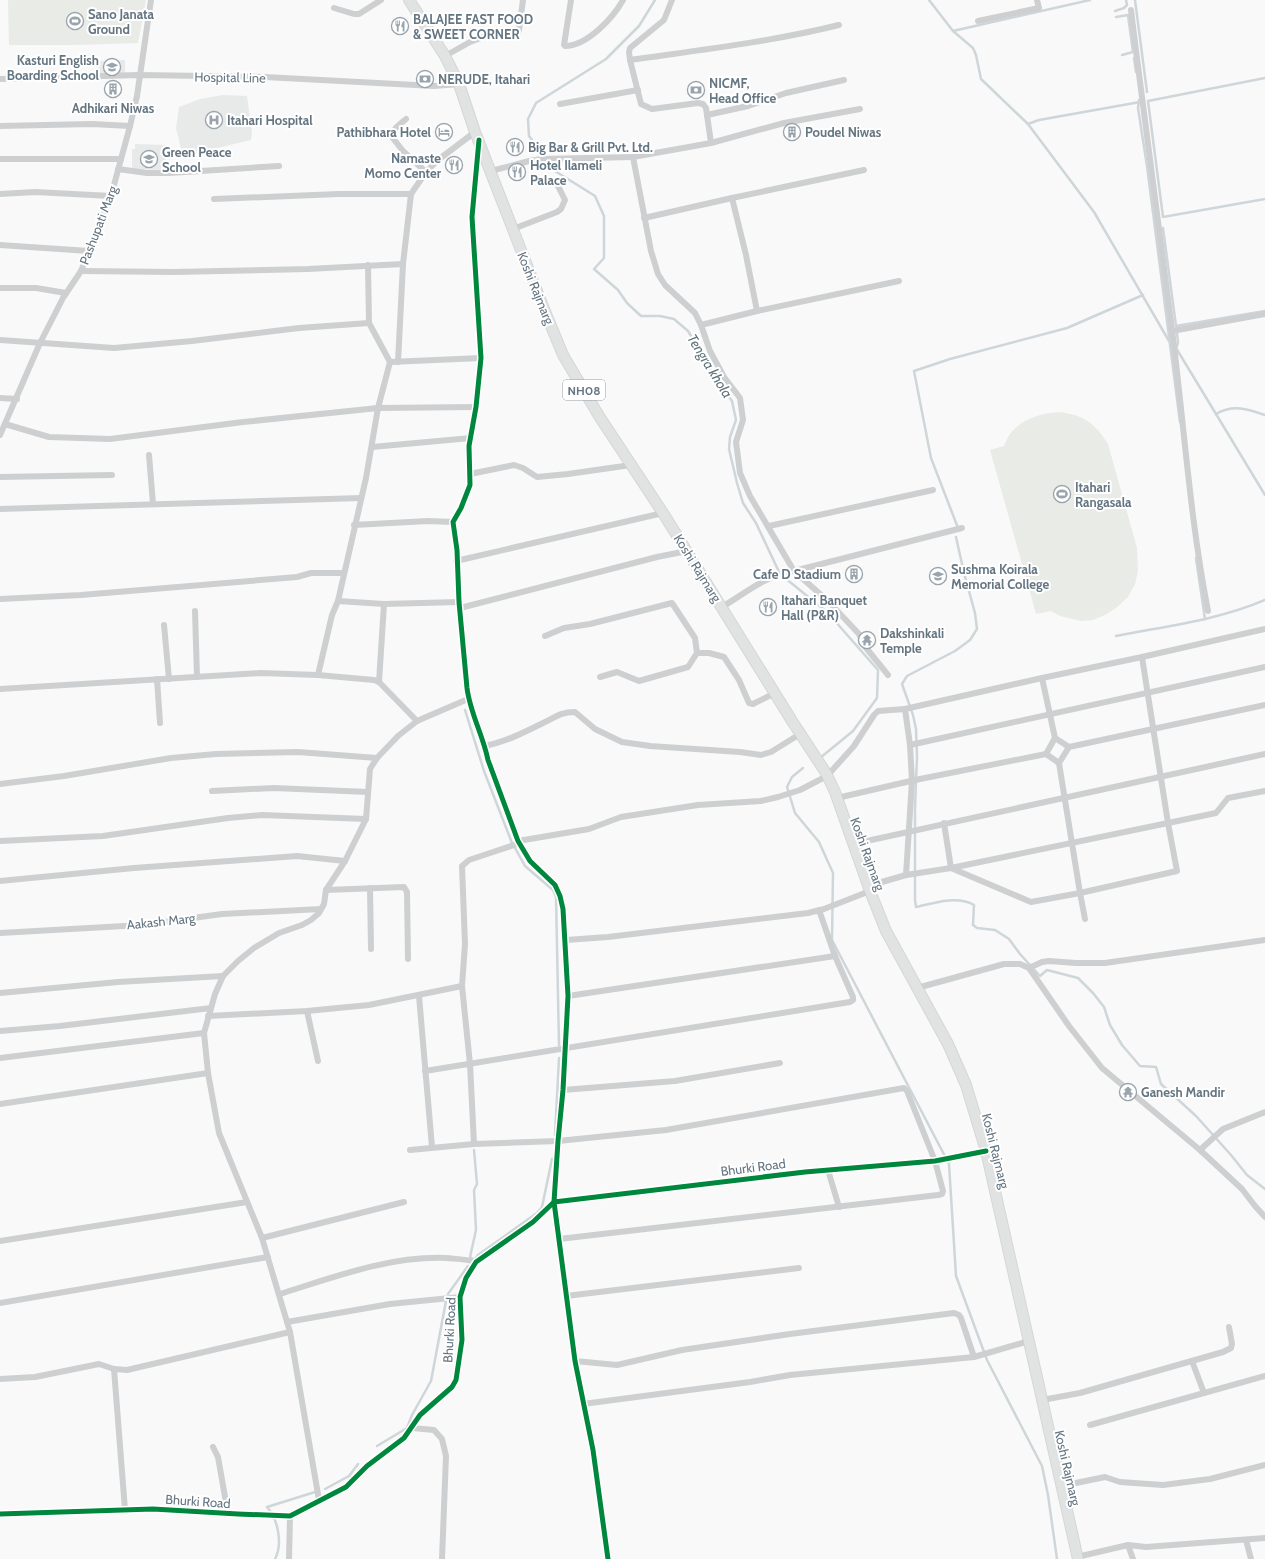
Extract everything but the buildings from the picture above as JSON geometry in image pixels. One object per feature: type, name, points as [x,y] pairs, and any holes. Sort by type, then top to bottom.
[{"type":"main road","name":"Koshi Rajmarg","points":[[409,0],[445,56],[459,84],[477,136],[563,355],[599,416],[663,513],[826,774],[837,798],[869,889],[886,931],[948,1044],[966,1084],[986,1151],[1078,1558]]},
{"type":"street","name":"Pashupati Marg","points":[[0,435],[17,399],[40,343],[66,293],[81,271],[111,196],[137,96],[151,0]]},
{"type":"street","points":[[334,8],[358,14],[381,0]]},
{"type":"street","points":[[445,56],[470,42],[486,36],[516,35],[519,30],[523,0]]},
{"type":"street","points":[[572,0],[565,46],[583,42],[601,28],[623,0]]},
{"type":"street","points":[[672,0],[664,20],[630,48],[630,60],[641,104],[652,109],[698,103],[703,104],[706,108],[710,143]]},
{"type":"street","points":[[978,21],[1039,8],[1037,0]]},
{"type":"street","points":[[1130,10],[1172,331],[1183,434],[1202,583],[1208,611]]},
{"type":"street","points":[[630,60],[742,45],[801,35],[839,25]]},
{"type":"street","name":"Hospital Line","points":[[0,79],[139,75],[265,77],[434,86],[459,84]]},
{"type":"street","points":[[707,115],[748,106],[786,92],[844,80]]},
{"type":"street","points":[[560,104],[638,90]]},
{"type":"street","points":[[491,171],[529,161],[552,158],[632,157],[710,143],[784,123],[860,109]]},
{"type":"street","points":[[406,119],[392,132],[392,136],[403,151],[426,172]]},
{"type":"street","points":[[0,126],[92,124],[130,126]]},
{"type":"street","points":[[398,362],[403,264],[411,194],[426,172],[438,160],[477,136]]},
{"type":"street","points":[[477,136],[472,217],[481,358],[476,407],[469,446],[470,485],[461,508],[453,522],[457,550],[456,561],[468,699],[485,746],[488,760],[519,842],[530,861],[555,885],[560,896],[563,909],[566,940],[568,996],[563,1090],[554,1202],[575,1361],[593,1450],[608,1559]]},
{"type":"street","points":[[632,157],[651,251],[658,274],[665,285],[695,313],[710,351],[724,377],[740,398],[743,420],[736,442],[740,473],[750,496],[769,526],[794,571],[828,601],[859,634],[863,644],[888,675]]},
{"type":"street","points":[[0,159],[121,159]]},
{"type":"street","points":[[118,169],[147,173],[169,173],[279,166]]},
{"type":"street","points":[[644,218],[720,200],[864,170]]},
{"type":"street","points":[[513,229],[557,212],[561,209],[565,200],[557,184]]},
{"type":"street","points":[[0,194],[35,192],[111,196]]},
{"type":"street","points":[[214,198],[331,194],[411,194]]},
{"type":"street","points":[[732,198],[746,255],[757,311]]},
{"type":"street","points":[[0,245],[89,251]]},
{"type":"street","points":[[81,271],[182,272],[272,270],[403,264]]},
{"type":"street","points":[[318,675],[332,615],[338,601],[372,447],[378,408],[390,362],[370,323],[368,265]]},
{"type":"street","points":[[701,325],[757,311],[898,281]]},
{"type":"street","points":[[0,288],[36,288],[66,293]]},
{"type":"street","points":[[1172,331],[1265,314]]},
{"type":"street","points":[[0,340],[114,348],[192,341],[299,328],[370,323]]},
{"type":"street","points":[[390,362],[481,358]]},
{"type":"street","points":[[0,398],[17,399]]},
{"type":"street","points":[[5,424],[49,437],[110,439],[242,422],[378,408],[476,407]]},
{"type":"street","points":[[372,447],[470,438]]},
{"type":"street","points":[[149,456],[153,504]]},
{"type":"street","points":[[470,474],[514,465],[523,468],[538,477],[631,465]]},
{"type":"street","points":[[0,477],[112,475]]},
{"type":"street","points":[[769,526],[933,490]]},
{"type":"street","points":[[0,509],[361,498]]},
{"type":"street","points":[[456,561],[663,513]]},
{"type":"street","points":[[354,525],[428,521],[453,522]]},
{"type":"street","points":[[722,607],[783,572],[794,571],[962,528]]},
{"type":"street","points":[[338,601],[384,604],[460,605],[687,551]]},
{"type":"street","points":[[0,599],[81,595],[297,577],[310,573],[343,573]]},
{"type":"street","points":[[545,636],[564,628],[590,624],[672,603],[695,638],[697,653],[688,667],[639,681],[617,672],[600,677]]},
{"type":"street","points":[[379,682],[384,604]]},
{"type":"street","points":[[195,611],[197,677]]},
{"type":"street","points":[[164,625],[169,679]]},
{"type":"street","points":[[474,1144],[470,1064],[462,986],[464,944],[462,866],[469,860],[519,842],[589,829],[621,816],[698,805],[761,801],[800,790],[826,774],[854,746],[878,711],[907,709],[1265,629]]},
{"type":"street","points":[[697,653],[709,653],[724,657],[738,680],[749,703],[751,704],[775,693]]},
{"type":"street","points":[[951,868],[1031,902],[1177,871],[1142,657]]},
{"type":"street","points":[[913,744],[1265,667]]},
{"type":"street","points":[[0,689],[261,672],[318,675],[374,680],[379,682],[417,721]]},
{"type":"street","points":[[1042,678],[1055,738],[1046,754]]},
{"type":"street","points":[[157,679],[160,723]]},
{"type":"street","points":[[319,1500],[290,1332],[286,1322],[280,1294],[262,1238],[219,1133],[208,1073],[204,1033],[215,994],[224,976],[238,961],[254,948],[279,933],[312,920],[321,909],[324,904],[326,890],[345,861],[366,820],[370,770],[377,758],[398,736],[417,721],[468,699]]},
{"type":"street","points":[[1085,919],[1059,763],[1069,748],[1265,705]]},
{"type":"street","points":[[907,709],[913,744],[915,780],[910,831],[909,875]]},
{"type":"street","points":[[485,746],[496,744],[544,723],[564,712],[575,712],[595,729],[622,742],[650,746],[740,752],[761,755],[771,752],[800,734]]},
{"type":"street","points":[[1055,738],[1069,748]]},
{"type":"street","points":[[0,784],[64,776],[171,758],[216,754],[298,752],[377,758]]},
{"type":"street","points":[[837,798],[915,780],[1046,754],[1059,763]]},
{"type":"street","points":[[853,844],[1265,754]]},
{"type":"street","points":[[212,791],[274,788],[368,792]]},
{"type":"street","points":[[566,940],[623,935],[808,913],[909,875],[951,868],[1216,813],[1228,798],[1265,791]]},
{"type":"street","points":[[0,841],[103,836],[228,818],[262,815],[366,820]]},
{"type":"street","points":[[944,823],[951,868]]},
{"type":"street","points":[[0,881],[134,868],[298,856],[345,861]]},
{"type":"street","points":[[326,890],[402,886],[406,888],[408,959]]},
{"type":"street","points":[[370,888],[371,949]]},
{"type":"street","name":"Aakash Marg","points":[[0,933],[142,925],[222,914],[321,909]]},
{"type":"street","points":[[425,1071],[850,1002],[853,1000],[853,997],[835,956],[821,909]]},
{"type":"street","points":[[917,988],[1004,964],[1020,964],[1033,967],[1042,962],[1049,961],[1105,963],[1265,940]]},
{"type":"street","points":[[568,996],[835,956]]},
{"type":"street","points":[[1033,967],[1069,1026],[1102,1068],[1200,1150],[1242,1189],[1265,1218]]},
{"type":"street","points":[[0,993],[118,982],[224,976]]},
{"type":"street","points":[[208,1016],[307,1011],[369,1005],[462,986]]},
{"type":"street","points":[[419,996],[432,1146]]},
{"type":"street","points":[[0,1031],[60,1026],[211,1008]]},
{"type":"street","points":[[307,1011],[318,1061]]},
{"type":"street","points":[[0,1058],[204,1033]]},
{"type":"street","points":[[563,1090],[675,1081],[780,1063]]},
{"type":"street","points":[[0,1104],[208,1073]]},
{"type":"street","points":[[410,1150],[432,1146],[558,1141],[666,1130],[904,1088],[907,1091],[938,1160],[943,1191],[942,1194],[559,1239]]},
{"type":"street","points":[[1200,1150],[1223,1129],[1265,1112]]},
{"type":"street","name":"Bhurki Road","points":[[0,1514],[153,1509],[290,1516],[346,1486],[367,1466],[404,1438],[420,1415],[446,1393],[456,1380],[462,1340],[460,1296],[466,1278],[476,1262],[533,1222],[554,1202],[828,1170],[938,1160],[986,1151]]},
{"type":"street","points":[[828,1170],[839,1207]]},
{"type":"street","points":[[0,1241],[247,1202]]},
{"type":"street","points":[[262,1238],[404,1202]]},
{"type":"street","points":[[0,1303],[268,1257]]},
{"type":"street","points":[[280,1294],[353,1272],[404,1260],[432,1258],[467,1259],[476,1262]]},
{"type":"street","points":[[566,1296],[800,1268]]},
{"type":"street","points":[[286,1322],[390,1304],[460,1296]]},
{"type":"street","points":[[575,1361],[617,1365],[689,1349],[790,1334],[954,1313],[959,1315],[961,1318],[976,1357]]},
{"type":"street","points":[[1042,1400],[1080,1393],[1223,1352],[1231,1348],[1232,1344],[1229,1328]]},
{"type":"street","points":[[0,1379],[35,1378],[99,1364],[114,1369],[127,1370],[290,1332]]},
{"type":"street","points":[[583,1404],[750,1382],[790,1375],[976,1357],[1029,1341]]},
{"type":"street","points":[[1192,1361],[1204,1393]]},
{"type":"street","points":[[114,1369],[125,1510]]},
{"type":"street","points":[[1090,1425],[1265,1376]]},
{"type":"street","points":[[412,1428],[434,1430],[442,1438],[446,1456],[442,1559]]},
{"type":"street","points":[[212,1447],[218,1456],[228,1514]]},
{"type":"street","points":[[1061,1486],[1105,1477],[1120,1482],[1164,1484],[1210,1479],[1265,1465]]},
{"type":"street","points":[[288,1558],[290,1516]]},
{"type":"street","points":[[1078,1558],[1128,1545],[1146,1547],[1265,1538]]},
{"type":"street","points":[[1246,1540],[1251,1559]]},
{"type":"street","points":[[1128,1545],[1133,1559]]},
{"type":"shaded area","name":"Sano Janata Ground","points":[[8,0],[146,0],[138,43],[9,45]]},
{"type":"shaded area","name":"Kasturi English Boarding School","points":[[125,60],[125,74],[99,74],[98,61]]},
{"type":"shaded area","name":"Itahari Hospital","points":[[223,95],[247,96],[252,133],[251,140],[192,154],[182,153],[176,128],[179,107],[200,99]]},
{"type":"shaded area","name":"Green Peace School","points":[[135,144],[166,145],[165,170],[132,169],[132,149],[135,149]]},
{"type":"shaded area","name":"Itahari Rangasala","points":[[1059,412],[1075,415],[1088,421],[1108,444],[1137,548],[1138,571],[1135,584],[1128,597],[1116,608],[1093,620],[1081,621],[1060,616],[1051,611],[1036,614],[990,450],[1004,446],[1013,431],[1019,425],[1033,417]]},
{"type":"waterway","name":"Tengra khola","points":[[655,0],[639,26],[606,59],[536,103],[528,119],[529,136],[555,171],[595,196],[604,216],[604,258],[594,269],[618,290],[627,303],[641,316],[660,316],[674,319],[688,331],[717,380],[732,401],[736,420],[730,437],[729,449],[737,483],[743,503],[756,523],[780,574],[827,612],[878,670],[877,698],[853,731],[820,758]]},
{"type":"waterway","points":[[929,0],[953,31],[973,48],[981,79],[1028,124],[1094,212],[1169,341]]},
{"type":"waterway","points":[[953,31],[1090,0]]},
{"type":"waterway","points":[[1115,11],[1124,8],[1127,5],[1126,0]]},
{"type":"waterway","points":[[1135,0],[1147,92]]},
{"type":"waterway","points":[[1116,17],[1128,15],[1133,52],[1122,55]]},
{"type":"waterway","points":[[1134,58],[1136,72]]},
{"type":"waterway","points":[[1265,78],[1148,101],[1163,217],[1265,199]]},
{"type":"waterway","points":[[1139,100],[1138,108],[1147,166],[1180,422]]},
{"type":"waterway","points":[[1028,124],[1039,120],[1140,102]]},
{"type":"waterway","points":[[1163,228],[1176,326],[1265,311]]},
{"type":"waterway","points":[[958,528],[931,458],[914,371],[950,359],[1067,328],[1143,295]]},
{"type":"waterway","points":[[1177,333],[1178,343],[1176,348],[1216,414],[1228,409],[1240,408],[1265,415]]},
{"type":"waterway","points":[[1216,414],[1265,495]]},
{"type":"waterway","points":[[956,537],[975,613],[977,629],[970,640],[955,651],[907,676],[902,684],[913,715],[916,729],[916,907],[953,900],[968,902],[974,905],[973,925],[977,928],[995,930],[1009,939],[1020,954],[1040,976],[1047,970],[1078,978],[1104,1007],[1110,1025],[1122,1045],[1140,1066],[1156,1067],[1161,1084],[1196,1116],[1247,1175],[1265,1189]]},
{"type":"waterway","points":[[1196,558],[1205,619]]},
{"type":"waterway","points":[[1116,636],[1211,618],[1265,600]]},
{"type":"waterway","points":[[465,710],[484,771],[512,843]]},
{"type":"waterway","points":[[803,768],[792,777],[787,787],[795,813],[819,842],[833,873],[832,940],[949,1164],[956,1276],[987,1360],[1042,1466],[1048,1495],[1057,1559]]},
{"type":"waterway","points":[[515,848],[525,866],[553,890],[556,897],[559,1045]]},
{"type":"waterway","points":[[555,1135],[559,1058]]},
{"type":"waterway","points":[[474,1150],[477,1184],[474,1190],[476,1230],[470,1257],[474,1260],[478,1255],[537,1213],[542,1207],[552,1159]]},
{"type":"waterway","points":[[448,1294],[468,1266]]},
{"type":"waterway","points":[[377,1446],[407,1428],[412,1415],[431,1381],[446,1301]]},
{"type":"waterway","points":[[325,1489],[349,1476],[358,1464]]},
{"type":"waterway","points":[[275,1559],[279,1546],[278,1532],[274,1518],[267,1507],[315,1492]]},
{"type":"cycle path","points":[[479,140],[472,217],[481,358],[476,407],[469,446],[470,485],[461,508],[453,522],[457,550],[459,602],[467,688],[488,760],[518,841],[530,861],[555,885],[560,896],[563,909],[568,996],[563,1090],[554,1202],[575,1361],[593,1450],[608,1559]]},
{"type":"cycle path","points":[[0,1514],[153,1509],[290,1516],[346,1487],[367,1466],[404,1438],[420,1415],[452,1387],[456,1380],[462,1340],[460,1297],[466,1278],[476,1262],[533,1222],[554,1202],[805,1172],[935,1161],[986,1151]]},
{"type":"place","name":"Sano Janata Ground","points":[[75,21]]},
{"type":"place","name":"BALAJEE FAST FOOD & SWEET CORNER","points":[[400,26]]},
{"type":"place","name":"Kasturi English Boarding School","points":[[112,67]]},
{"type":"place","name":"NERUDE, Itahari","points":[[425,79]]},
{"type":"place","name":"Adhikari Niwas","points":[[113,89]]},
{"type":"place","name":"NICMF, Head Office","points":[[696,90]]},
{"type":"place","name":"Itahari Hospital","points":[[214,120]]},
{"type":"place","name":"Pathibhara Hotel","points":[[444,132]]},
{"type":"place","name":"Poudel Niwas","points":[[792,132]]},
{"type":"place","name":"Big Bar & Grill Pvt. Ltd.","points":[[515,147]]},
{"type":"place","name":"Green Peace School","points":[[149,159]]},
{"type":"place","name":"Namaste Momo Center","points":[[454,165]]},
{"type":"place","name":"Hotel Ilameli Palace","points":[[517,172]]},
{"type":"place","name":"Itahari Rangasala","points":[[1062,494]]},
{"type":"place","name":"Cafe D Stadium","points":[[854,574]]},
{"type":"place","name":"Sushma Koirala Memorial College","points":[[938,576]]},
{"type":"place","name":"Itahari Banquet Hall (P&R)","points":[[768,607]]},
{"type":"place","name":"Dakshinkali Temple","points":[[867,640]]},
{"type":"place","name":"Ganesh Mandir","points":[[1128,1092]]}]
